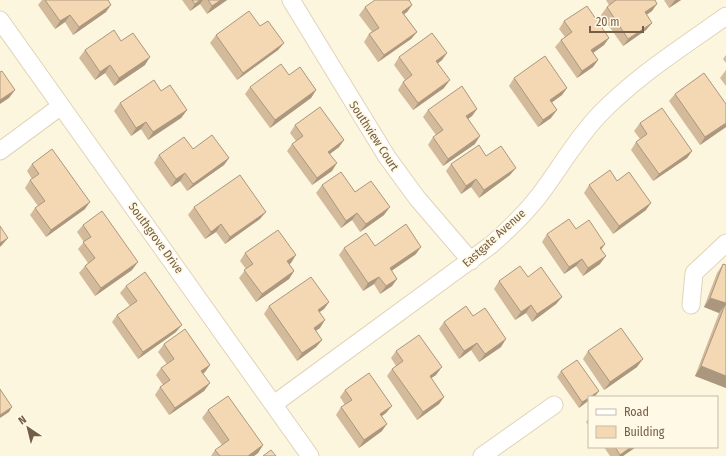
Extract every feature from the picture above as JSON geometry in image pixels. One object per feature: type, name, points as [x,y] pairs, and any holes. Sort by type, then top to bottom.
[{"type":"street","name":"Southview Court","points":[[291,0],[387,157],[417,198],[471,261]]},
{"type":"street","name":"Eastgate Avenue","points":[[274,404],[471,261],[523,214],[550,181],[572,147],[613,101],[646,74],[726,16]]},
{"type":"street","name":"Southgrove Drive","points":[[0,20],[310,456]]},
{"type":"street","points":[[0,151],[61,106]]},
{"type":"street","points":[[691,304],[694,273],[726,243]]},
{"type":"street","points":[[482,456],[554,406]]},
{"type":"building","points":[[45,0],[108,0],[111,5],[79,27],[70,15],[60,21]]},
{"type":"building","points":[[192,0],[200,0],[195,4]]},
{"type":"building","points":[[208,0],[221,0],[212,6]]},
{"type":"building","points":[[375,0],[409,0],[412,5],[402,12],[417,32],[384,55],[369,34],[379,28],[365,7]]},
{"type":"building","points":[[616,0],[655,0],[657,4],[645,12],[652,23],[628,39],[607,7]]},
{"type":"building","points":[[587,6],[609,38],[591,50],[598,60],[582,71],[561,40],[572,32],[564,21]]},
{"type":"building","points":[[249,11],[260,26],[268,21],[284,43],[243,73],[216,35]]},
{"type":"building","points":[[114,30],[121,41],[133,33],[150,57],[119,78],[110,65],[100,72],[85,50]]},
{"type":"building","points":[[432,33],[447,53],[436,61],[450,80],[418,103],[403,82],[412,75],[399,57]]},
{"type":"building","points":[[545,56],[567,88],[550,100],[557,110],[543,120],[514,78]]},
{"type":"building","points":[[281,64],[289,75],[300,67],[316,90],[275,120],[250,87]]},
{"type":"building","points":[[2,71],[15,90],[0,100],[0,72]]},
{"type":"building","points":[[704,73],[726,104],[726,123],[705,137],[675,94]]},
{"type":"building","points":[[154,80],[161,91],[170,85],[187,110],[153,132],[146,122],[136,128],[120,103]]},
{"type":"building","points":[[462,86],[477,109],[466,116],[480,136],[448,159],[433,137],[443,130],[428,110]]},
{"type":"building","points":[[320,107],[344,140],[328,152],[337,163],[317,178],[292,144],[303,136],[295,125]]},
{"type":"building","points":[[662,108],[692,151],[659,174],[636,142],[647,134],[640,123]]},
{"type":"building","points":[[212,135],[229,158],[193,184],[185,173],[176,179],[159,155],[184,137],[193,149]]},
{"type":"building","points":[[479,145],[486,156],[501,146],[516,168],[484,190],[476,179],[466,186],[451,164]]},
{"type":"building","points":[[52,149],[90,202],[51,230],[35,208],[45,201],[30,180],[39,174],[32,164]]},
{"type":"building","points":[[610,170],[617,181],[629,172],[651,203],[619,226],[589,185]]},
{"type":"building","points":[[341,172],[355,192],[371,181],[390,207],[366,224],[357,213],[346,221],[322,185]]},
{"type":"building","points":[[240,175],[266,212],[230,237],[221,224],[211,232],[194,207]]},
{"type":"building","points":[[102,211],[138,262],[101,288],[85,266],[95,258],[83,242],[91,237],[83,225]]},
{"type":"building","points":[[569,219],[576,229],[589,220],[605,244],[600,248],[606,256],[588,268],[582,259],[569,267],[547,234]]},
{"type":"building","points":[[406,224],[421,247],[390,268],[397,279],[386,286],[379,277],[368,283],[344,248],[366,233],[375,246]]},
{"type":"building","points":[[0,226],[8,238],[0,243]]},
{"type":"building","points":[[278,230],[296,255],[287,261],[294,271],[262,294],[244,270],[253,264],[245,253]]},
{"type":"building","points":[[723,264],[726,265],[726,303],[710,298]]},
{"type":"building","points":[[520,266],[528,277],[541,267],[562,297],[537,314],[531,305],[521,312],[499,281]]},
{"type":"building","points":[[145,272],[182,325],[143,352],[117,315],[137,301],[126,286]]},
{"type":"building","points":[[311,277],[329,302],[318,310],[325,320],[314,328],[322,340],[302,353],[269,306]]},
{"type":"building","points":[[726,305],[726,376],[701,366]]},
{"type":"building","points":[[466,306],[473,316],[485,308],[506,339],[485,354],[477,343],[464,351],[444,322]]},
{"type":"building","points":[[621,328],[643,359],[610,382],[588,351]]},
{"type":"building","points":[[185,329],[210,365],[201,371],[210,383],[175,408],[160,387],[170,380],[161,368],[174,359],[164,344]]},
{"type":"building","points":[[419,335],[442,367],[430,376],[444,397],[423,412],[392,369],[403,361],[396,351]]},
{"type":"building","points":[[577,360],[599,391],[592,396],[588,396],[588,399],[582,402],[561,371]]},
{"type":"building","points":[[369,373],[392,406],[380,414],[387,424],[364,440],[341,407],[352,400],[345,390]]},
{"type":"building","points":[[0,389],[12,407],[0,415]]},
{"type":"building","points":[[228,396],[263,445],[248,456],[220,456],[215,450],[229,440],[208,410]]},
{"type":"building","points":[[616,448],[630,448],[620,455]]},
{"type":"building","points":[[271,450],[276,456],[263,456]]}]
